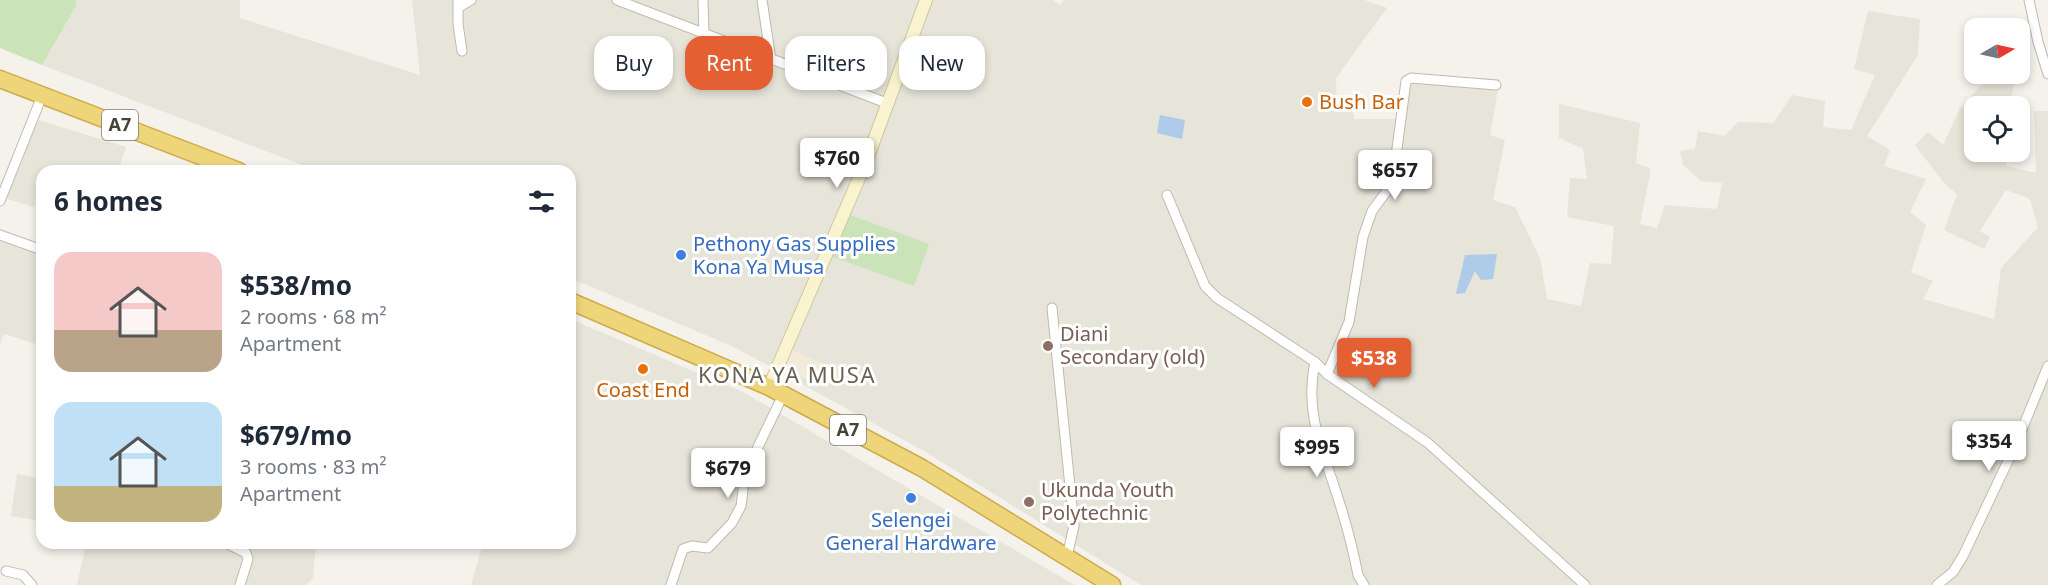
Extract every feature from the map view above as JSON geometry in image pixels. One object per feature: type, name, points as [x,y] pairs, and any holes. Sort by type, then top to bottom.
[{"type":"highway","name":"A7","points":[[0,79],[223,165]]},
{"type":"highway","name":"A7","points":[[576,304],[776,391],[922,468],[1112,585]]},
{"type":"street","points":[[462,51],[458,4],[471,0]]},
{"type":"street","points":[[617,0],[704,35],[703,0]]},
{"type":"street","points":[[762,0],[767,36]]},
{"type":"street","points":[[671,585],[683,549],[692,546],[708,548],[732,523],[741,506],[745,474],[889,104],[926,0]]},
{"type":"street","points":[[2030,0],[2038,42],[2048,74]]},
{"type":"street","points":[[773,61],[889,104]]},
{"type":"street","points":[[1327,374],[1349,322],[1363,237],[1372,211],[1389,188],[1394,171],[1406,81],[1411,78],[1496,85]]},
{"type":"street","points":[[0,201],[42,96]]},
{"type":"street","points":[[1167,195],[1205,286],[1217,298],[1315,362],[1327,374],[1428,443],[1585,585]]},
{"type":"street","points":[[0,235],[36,248]]},
{"type":"street","points":[[1052,308],[1074,526],[1067,557]]},
{"type":"street","points":[[1315,362],[1310,384],[1310,405],[1316,434],[1339,499],[1358,575],[1364,585]]},
{"type":"street","points":[[1937,585],[1953,572],[1963,556],[2016,444],[2048,366]]},
{"type":"street","points":[[238,549],[246,553],[248,559],[240,585]]},
{"type":"street","points":[[6,571],[23,575],[32,585]]},
{"type":"shaded area","points":[[76,0],[240,0],[240,18],[420,75],[412,0],[1053,0],[1060,5],[1063,0],[1364,0],[1387,8],[1336,78],[1337,103],[1352,105],[1354,119],[1399,119],[1404,75],[1500,79],[1490,135],[1505,140],[1493,200],[1515,207],[1540,258],[1547,299],[1581,306],[1590,263],[1611,264],[1614,226],[1567,217],[1570,178],[1587,179],[1583,149],[1559,138],[1559,104],[1640,123],[1636,163],[1651,169],[1640,224],[1657,228],[1665,205],[1717,209],[1722,183],[1701,181],[1683,165],[1680,151],[1695,149],[1698,131],[1725,136],[1738,122],[1773,123],[1792,95],[1825,101],[1823,127],[1851,130],[1875,75],[1854,69],[1868,11],[1920,19],[1918,55],[1867,136],[1890,150],[1884,166],[1926,179],[1910,212],[1926,225],[1911,272],[1933,281],[1923,299],[1994,319],[2001,268],[2038,227],[2030,199],[2006,190],[1980,231],[1990,237],[1984,249],[1944,230],[1957,194],[1944,183],[1915,145],[1928,132],[1943,145],[1964,104],[1964,162],[2007,162],[2006,166],[2036,173],[2034,111],[2048,111],[2048,585],[1141,585],[924,451],[734,347],[576,281],[576,165],[302,165],[42,65],[76,6]]},
{"type":"shaded area","points":[[1983,84],[2014,84],[2012,96],[1971,96]]},
{"type":"shaded area","points":[[32,118],[126,147],[120,165],[36,165],[34,207],[4,198]]},
{"type":"shaded area","points":[[0,238],[36,249],[36,344],[4,334],[0,344]]},
{"type":"shaded area","points":[[576,322],[743,392],[1075,585],[471,585],[481,549],[576,549]]},
{"type":"shaded area","points":[[790,349],[831,367],[822,386],[782,368]]},
{"type":"shaded area","points":[[17,474],[36,477],[36,520],[11,516]]},
{"type":"shaded area","points":[[85,549],[315,549],[313,578],[306,585],[77,585]]},
{"type":"green space","points":[[0,0],[76,0],[76,6],[42,65],[0,48]]},
{"type":"green space","points":[[845,213],[929,244],[914,286],[830,256]]},
{"type":"water","points":[[1160,115],[1185,120],[1182,139],[1157,133]]},
{"type":"water","points":[[1497,254],[1493,279],[1481,280],[1475,271],[1465,293],[1456,294],[1465,255]]},
{"type":"place","name":"Bush Bar","points":[[1307,102]]},
{"type":"place","name":"Pethony Gas Supplies Kona Ya Musa","points":[[681,255]]},
{"type":"place","name":"Diani Secondary (old)","points":[[1048,346]]},
{"type":"place","name":"Coast End","points":[[643,369]]},
{"type":"place","name":"Selengei General Hardware","points":[[911,498]]},
{"type":"place","name":"Ukunda Youth Polytechnic","points":[[1029,502]]},
{"type":"district","name":"KONA YA MUSA","points":[[787,375]]}]
